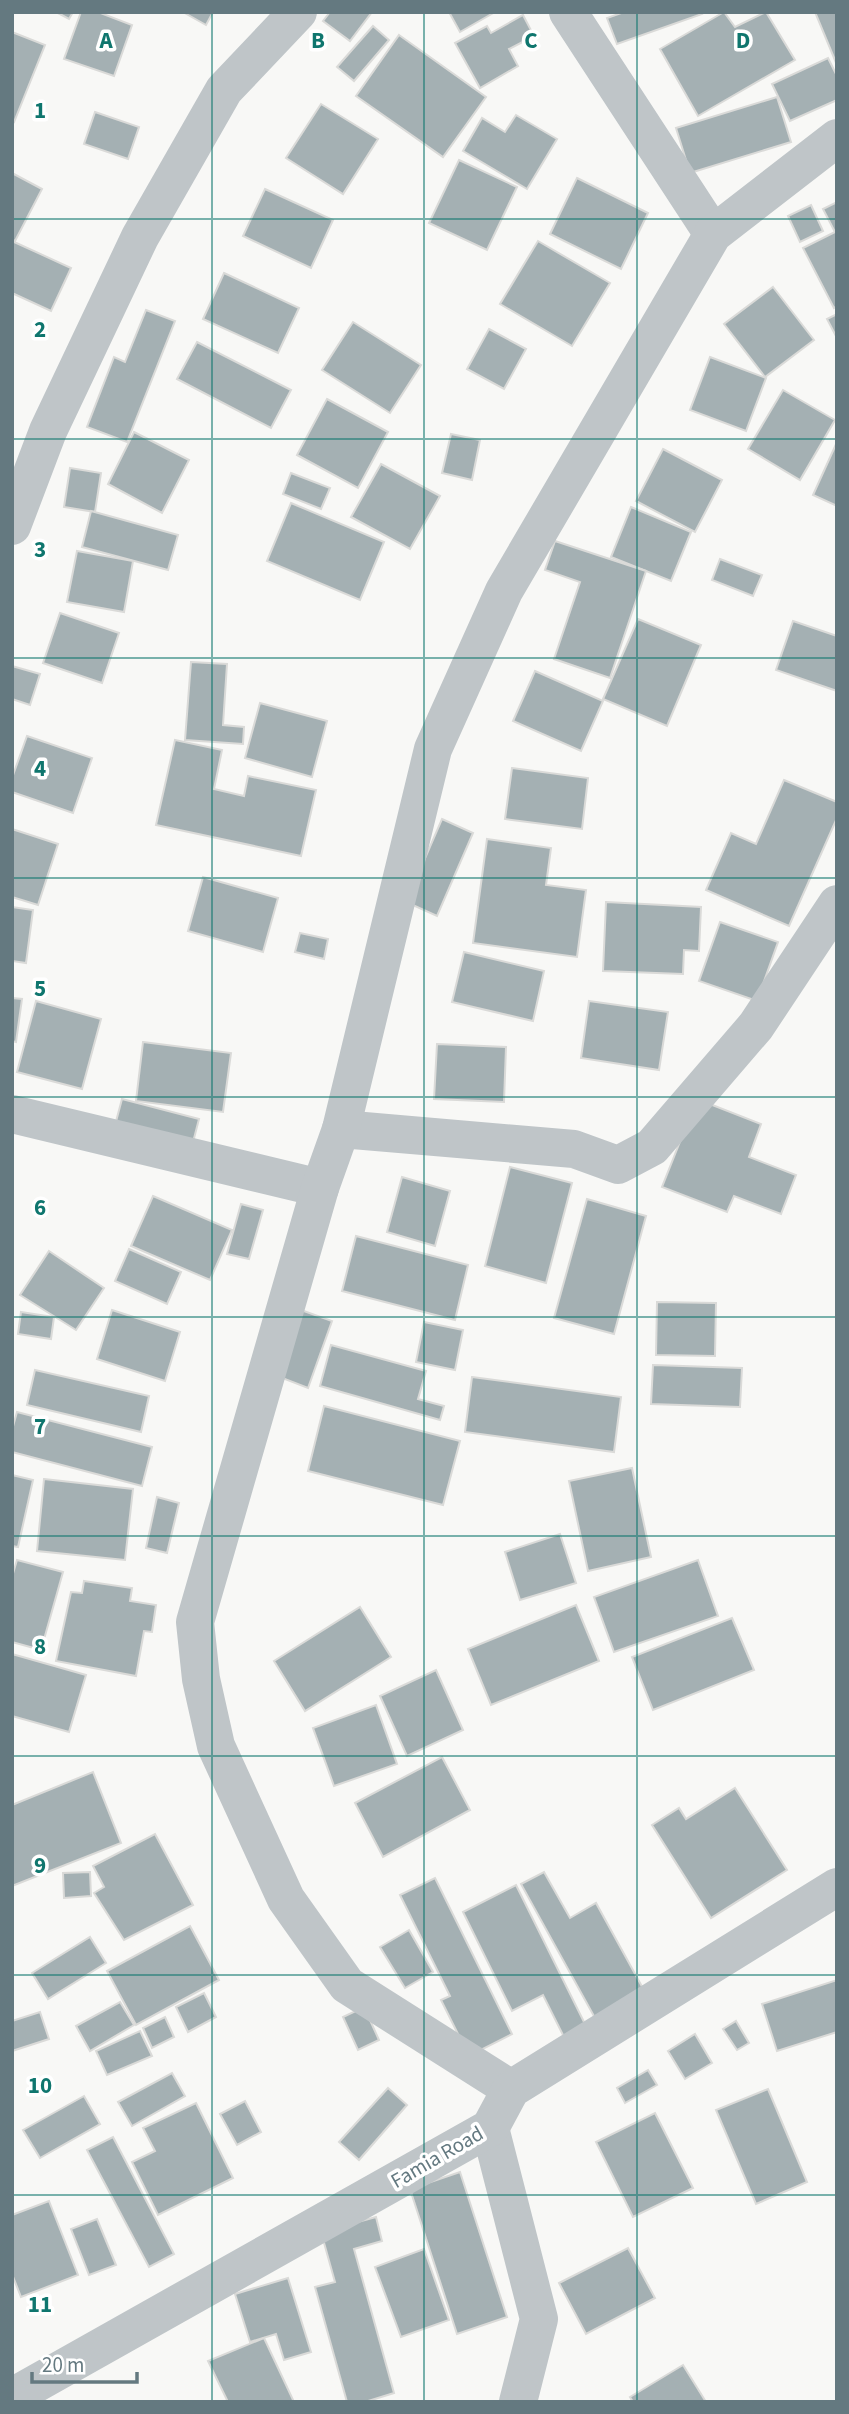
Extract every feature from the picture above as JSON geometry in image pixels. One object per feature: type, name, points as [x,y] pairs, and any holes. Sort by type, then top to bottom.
[{"type":"street","points":[[12,526],[48,431],[140,237],[224,90],[298,12]]},
{"type":"street","points":[[568,12],[713,234]]},
{"type":"street","points":[[511,2089],[347,1985],[286,1899],[216,1746],[201,1679],[195,1622],[320,1188],[341,1129],[433,749],[504,591],[713,234],[837,138]]},
{"type":"street","points":[[341,1129],[574,1149],[618,1165],[652,1147],[756,1026],[837,904]]},
{"type":"street","points":[[12,1114],[320,1188]]},
{"type":"street","name":"Famia Road","points":[[12,2397],[490,2128],[511,2089],[837,1887]]},
{"type":"street","points":[[490,2128],[539,2319],[518,2402]]},
{"type":"building","points":[[56,12],[73,12],[69,19]]},
{"type":"building","points":[[81,12],[98,12],[132,25],[114,76],[64,59]]},
{"type":"building","points":[[183,12],[213,12],[206,25]]},
{"type":"building","points":[[330,12],[372,12],[350,41],[323,21]]},
{"type":"building","points":[[449,12],[495,12],[460,32]]},
{"type":"building","points":[[624,12],[702,14],[617,44],[607,18]]},
{"type":"building","points":[[724,12],[735,27],[766,12],[795,60],[698,116],[660,49]]},
{"type":"building","points":[[815,12],[837,12],[837,65]]},
{"type":"building","points":[[523,15],[534,36],[509,49],[518,66],[480,88],[455,43],[487,26],[491,33]]},
{"type":"building","points":[[373,26],[389,40],[354,81],[337,67]]},
{"type":"building","points":[[12,32],[45,45],[14,122],[12,121]]},
{"type":"building","points":[[399,35],[486,97],[443,157],[356,96]]},
{"type":"building","points":[[828,58],[837,76],[837,100],[790,121],[772,84]]},
{"type":"building","points":[[777,97],[791,142],[690,173],[676,128]]},
{"type":"building","points":[[321,104],[378,139],[343,194],[286,158]]},
{"type":"building","points":[[95,112],[139,127],[128,159],[84,144]]},
{"type":"building","points":[[516,115],[557,139],[527,189],[463,151],[482,118],[505,132]]},
{"type":"building","points":[[459,160],[517,187],[487,250],[429,223]]},
{"type":"building","points":[[12,173],[42,189],[15,241],[12,239]]},
{"type":"building","points":[[577,178],[648,213],[621,269],[550,234]]},
{"type":"building","points":[[265,189],[333,220],[311,268],[243,236]]},
{"type":"building","points":[[837,202],[837,306],[834,308],[803,248],[835,232],[823,209]]},
{"type":"building","points":[[811,205],[823,231],[800,242],[788,216]]},
{"type":"building","points":[[12,241],[71,268],[51,311],[12,293]]},
{"type":"building","points":[[538,241],[610,283],[572,346],[500,304]]},
{"type":"building","points":[[224,273],[299,308],[278,353],[203,319]]},
{"type":"building","points":[[773,287],[814,340],[765,377],[724,324]]},
{"type":"building","points":[[146,310],[175,321],[127,442],[87,427],[114,357],[125,362]]},
{"type":"building","points":[[837,314],[837,338],[827,319]]},
{"type":"building","points":[[353,322],[421,365],[390,413],[322,370]]},
{"type":"building","points":[[489,329],[526,349],[504,389],[467,369]]},
{"type":"building","points":[[197,342],[291,390],[271,428],[177,379]]},
{"type":"building","points":[[710,357],[766,378],[746,431],[690,410]]},
{"type":"building","points":[[783,390],[835,420],[800,480],[748,449]]},
{"type":"building","points":[[327,399],[388,432],[358,488],[297,455]]},
{"type":"building","points":[[134,432],[189,460],[162,513],[108,484]]},
{"type":"building","points":[[451,434],[480,440],[472,480],[442,473]]},
{"type":"building","points":[[837,442],[837,506],[813,495]]},
{"type":"building","points":[[663,449],[722,480],[695,532],[636,501]]},
{"type":"building","points":[[381,464],[440,496],[410,549],[351,517]]},
{"type":"building","points":[[70,468],[101,473],[95,512],[64,507]]},
{"type":"building","points":[[291,473],[330,488],[321,509],[283,494]]},
{"type":"building","points":[[291,503],[384,542],[360,600],[267,561]]},
{"type":"building","points":[[631,507],[691,532],[671,581],[611,557]]},
{"type":"building","points":[[91,511],[178,535],[168,570],[82,547]]},
{"type":"building","points":[[555,541],[646,571],[610,678],[554,659],[580,582],[545,570]]},
{"type":"building","points":[[77,551],[133,561],[124,612],[67,602]]},
{"type":"building","points":[[720,559],[762,575],[753,596],[712,580]]},
{"type":"building","points":[[60,613],[119,633],[102,683],[43,663]]},
{"type":"building","points":[[638,619],[701,645],[667,726],[603,699]]},
{"type":"building","points":[[793,621],[837,636],[837,691],[776,670]]},
{"type":"building","points":[[191,662],[227,664],[223,725],[244,727],[243,744],[185,740]]},
{"type":"building","points":[[12,666],[40,674],[30,705],[12,699]]},
{"type":"building","points":[[535,671],[603,701],[581,751],[513,721]]},
{"type":"building","points":[[260,703],[327,721],[312,777],[245,758]]},
{"type":"building","points":[[27,736],[92,758],[73,813],[12,792],[12,778]]},
{"type":"building","points":[[175,740],[222,750],[214,789],[244,796],[248,776],[316,790],[301,856],[156,825]]},
{"type":"building","points":[[512,768],[588,778],[582,829],[505,819]]},
{"type":"building","points":[[784,780],[837,802],[837,818],[789,926],[706,890],[731,833],[756,844]]},
{"type":"building","points":[[442,819],[473,833],[437,916],[406,902]]},
{"type":"building","points":[[12,829],[58,844],[38,905],[12,897]]},
{"type":"building","points":[[487,839],[551,848],[546,885],[586,890],[577,957],[473,943]]},
{"type":"building","points":[[203,877],[278,898],[263,952],[188,931]]},
{"type":"building","points":[[606,902],[701,907],[699,951],[684,950],[683,974],[603,971]]},
{"type":"building","points":[[12,907],[33,910],[26,963],[12,961]]},
{"type":"building","points":[[720,922],[778,942],[757,1001],[699,981]]},
{"type":"building","points":[[300,933],[328,939],[324,959],[295,952]]},
{"type":"building","points":[[464,952],[544,971],[533,1021],[452,1002]]},
{"type":"building","points":[[12,998],[22,999],[16,1042],[12,1041]]},
{"type":"building","points":[[36,1001],[101,1019],[82,1089],[17,1072]]},
{"type":"building","points":[[589,1001],[668,1012],[659,1070],[581,1058]]},
{"type":"building","points":[[143,1042],[231,1053],[223,1112],[136,1101]]},
{"type":"building","points":[[437,1044],[506,1047],[504,1102],[434,1099]]},
{"type":"building","points":[[122,1099],[199,1119],[191,1150],[114,1129]]},
{"type":"building","points":[[697,1099],[761,1124],[749,1157],[796,1175],[781,1214],[734,1196],[727,1212],[662,1187]]},
{"type":"building","points":[[510,1167],[572,1183],[546,1283],[485,1266]]},
{"type":"building","points":[[402,1177],[450,1191],[435,1246],[387,1232]]},
{"type":"building","points":[[153,1196],[232,1230],[210,1280],[131,1246]]},
{"type":"building","points":[[587,1199],[646,1216],[614,1334],[554,1318]]},
{"type":"building","points":[[241,1204],[263,1210],[249,1259],[227,1254]]},
{"type":"building","points":[[356,1236],[468,1265],[455,1320],[342,1291]]},
{"type":"building","points":[[129,1249],[181,1272],[167,1304],[115,1281]]},
{"type":"building","points":[[49,1251],[104,1288],[76,1330],[20,1295]]},
{"type":"building","points":[[657,1302],[716,1303],[715,1356],[656,1355]]},
{"type":"building","points":[[112,1310],[180,1332],[165,1381],[97,1359]]},
{"type":"building","points":[[301,1310],[332,1321],[308,1388],[277,1376]]},
{"type":"building","points":[[21,1312],[54,1317],[51,1339],[18,1334]]},
{"type":"building","points":[[424,1322],[463,1330],[455,1370],[416,1362]]},
{"type":"building","points":[[331,1345],[426,1371],[418,1399],[444,1406],[440,1420],[320,1386]]},
{"type":"building","points":[[653,1365],[742,1368],[740,1407],[651,1404]]},
{"type":"building","points":[[35,1370],[149,1396],[141,1432],[27,1405]]},
{"type":"building","points":[[472,1377],[621,1397],[614,1452],[465,1432]]},
{"type":"building","points":[[324,1406],[460,1441],[443,1505],[308,1471]]},
{"type":"building","points":[[17,1412],[152,1447],[142,1486],[12,1452],[12,1430]]},
{"type":"building","points":[[632,1468],[651,1557],[588,1571],[569,1481]]},
{"type":"building","points":[[12,1475],[33,1480],[18,1547],[12,1546]]},
{"type":"building","points":[[44,1479],[133,1489],[125,1560],[37,1551]]},
{"type":"building","points":[[157,1497],[179,1503],[167,1553],[146,1548]]},
{"type":"building","points":[[560,1534],[576,1583],[520,1600],[505,1552]]},
{"type":"building","points":[[17,1560],[63,1572],[41,1650],[12,1642],[12,1577]]},
{"type":"building","points":[[698,1560],[718,1616],[614,1652],[594,1597]]},
{"type":"building","points":[[84,1581],[132,1588],[130,1601],[156,1605],[152,1632],[144,1631],[136,1676],[56,1661],[71,1592],[82,1593]]},
{"type":"building","points":[[576,1605],[599,1661],[491,1705],[468,1649]]},
{"type":"building","points":[[360,1607],[391,1657],[305,1711],[274,1661]]},
{"type":"building","points":[[732,1618],[754,1670],[653,1710],[632,1657]]},
{"type":"building","points":[[12,1654],[86,1675],[69,1732],[12,1716]]},
{"type":"building","points":[[436,1670],[463,1730],[407,1756],[380,1696]]},
{"type":"building","points":[[376,1705],[397,1764],[334,1786],[313,1728]]},
{"type":"building","points":[[442,1757],[470,1810],[383,1857],[355,1803]]},
{"type":"building","points":[[93,1772],[121,1843],[12,1886],[12,1805]]},
{"type":"building","points":[[735,1788],[787,1870],[711,1918],[652,1825],[679,1808],[686,1819]]},
{"type":"building","points":[[155,1834],[193,1905],[124,1940],[94,1893],[104,1887],[93,1866]]},
{"type":"building","points":[[90,1872],[91,1896],[64,1898],[63,1873]]},
{"type":"building","points":[[544,1872],[570,1918],[596,1903],[645,1992],[595,2018],[521,1884]]},
{"type":"building","points":[[435,1878],[512,2034],[469,2056],[441,2000],[450,1996],[400,1895]]},
{"type":"building","points":[[516,1885],[587,2028],[565,2039],[543,1995],[512,2011],[463,1912]]},
{"type":"building","points":[[190,1926],[219,1980],[136,2025],[107,1971]]},
{"type":"building","points":[[409,1930],[433,1972],[405,1988],[380,1947]]},
{"type":"building","points":[[90,1937],[106,1963],[48,1999],[32,1973]]},
{"type":"building","points":[[837,1980],[837,2032],[777,2051],[762,2004]]},
{"type":"building","points":[[204,1993],[216,2017],[188,2032],[176,2007]]},
{"type":"building","points":[[120,2002],[134,2025],[90,2051],[76,2026]]},
{"type":"building","points":[[364,2007],[379,2040],[358,2050],[343,2017]]},
{"type":"building","points":[[40,2012],[49,2039],[12,2051],[12,2021]]},
{"type":"building","points":[[165,2017],[174,2037],[152,2048],[143,2028]]},
{"type":"building","points":[[736,2021],[749,2043],[737,2050],[723,2029]]},
{"type":"building","points":[[140,2031],[152,2056],[107,2075],[96,2051]]},
{"type":"building","points":[[695,2034],[712,2063],[685,2079],[668,2051]]},
{"type":"building","points":[[648,2070],[657,2085],[625,2103],[617,2088]]},
{"type":"building","points":[[172,2073],[185,2096],[132,2126],[118,2102]]},
{"type":"building","points":[[388,2088],[407,2105],[359,2160],[339,2142]]},
{"type":"building","points":[[768,2089],[807,2182],[756,2204],[716,2110]]},
{"type":"building","points":[[84,2096],[100,2124],[40,2158],[23,2130]]},
{"type":"building","points":[[245,2101],[261,2132],[237,2145],[220,2114]]},
{"type":"building","points":[[196,2103],[233,2178],[158,2215],[132,2162],[155,2151],[143,2128]]},
{"type":"building","points":[[655,2113],[693,2188],[633,2217],[596,2142]]},
{"type":"building","points":[[113,2137],[174,2254],[149,2267],[87,2150]]},
{"type":"building","points":[[460,2172],[507,2317],[457,2334],[410,2189]]},
{"type":"building","points":[[49,2201],[78,2275],[21,2297],[12,2274],[12,2215]]},
{"type":"building","points":[[376,2217],[382,2241],[354,2249],[394,2393],[365,2402],[347,2402],[315,2287],[335,2282],[321,2232]]},
{"type":"building","points":[[97,2219],[116,2265],[89,2275],[71,2229]]},
{"type":"building","points":[[628,2248],[655,2298],[586,2334],[559,2283]]},
{"type":"building","points":[[424,2249],[449,2320],[401,2337],[375,2267]]},
{"type":"building","points":[[288,2278],[311,2352],[284,2360],[276,2334],[250,2342],[235,2294]]},
{"type":"building","points":[[264,2338],[294,2402],[228,2402],[208,2361]]},
{"type":"building","points":[[683,2365],[706,2402],[633,2402],[630,2397]]}]
